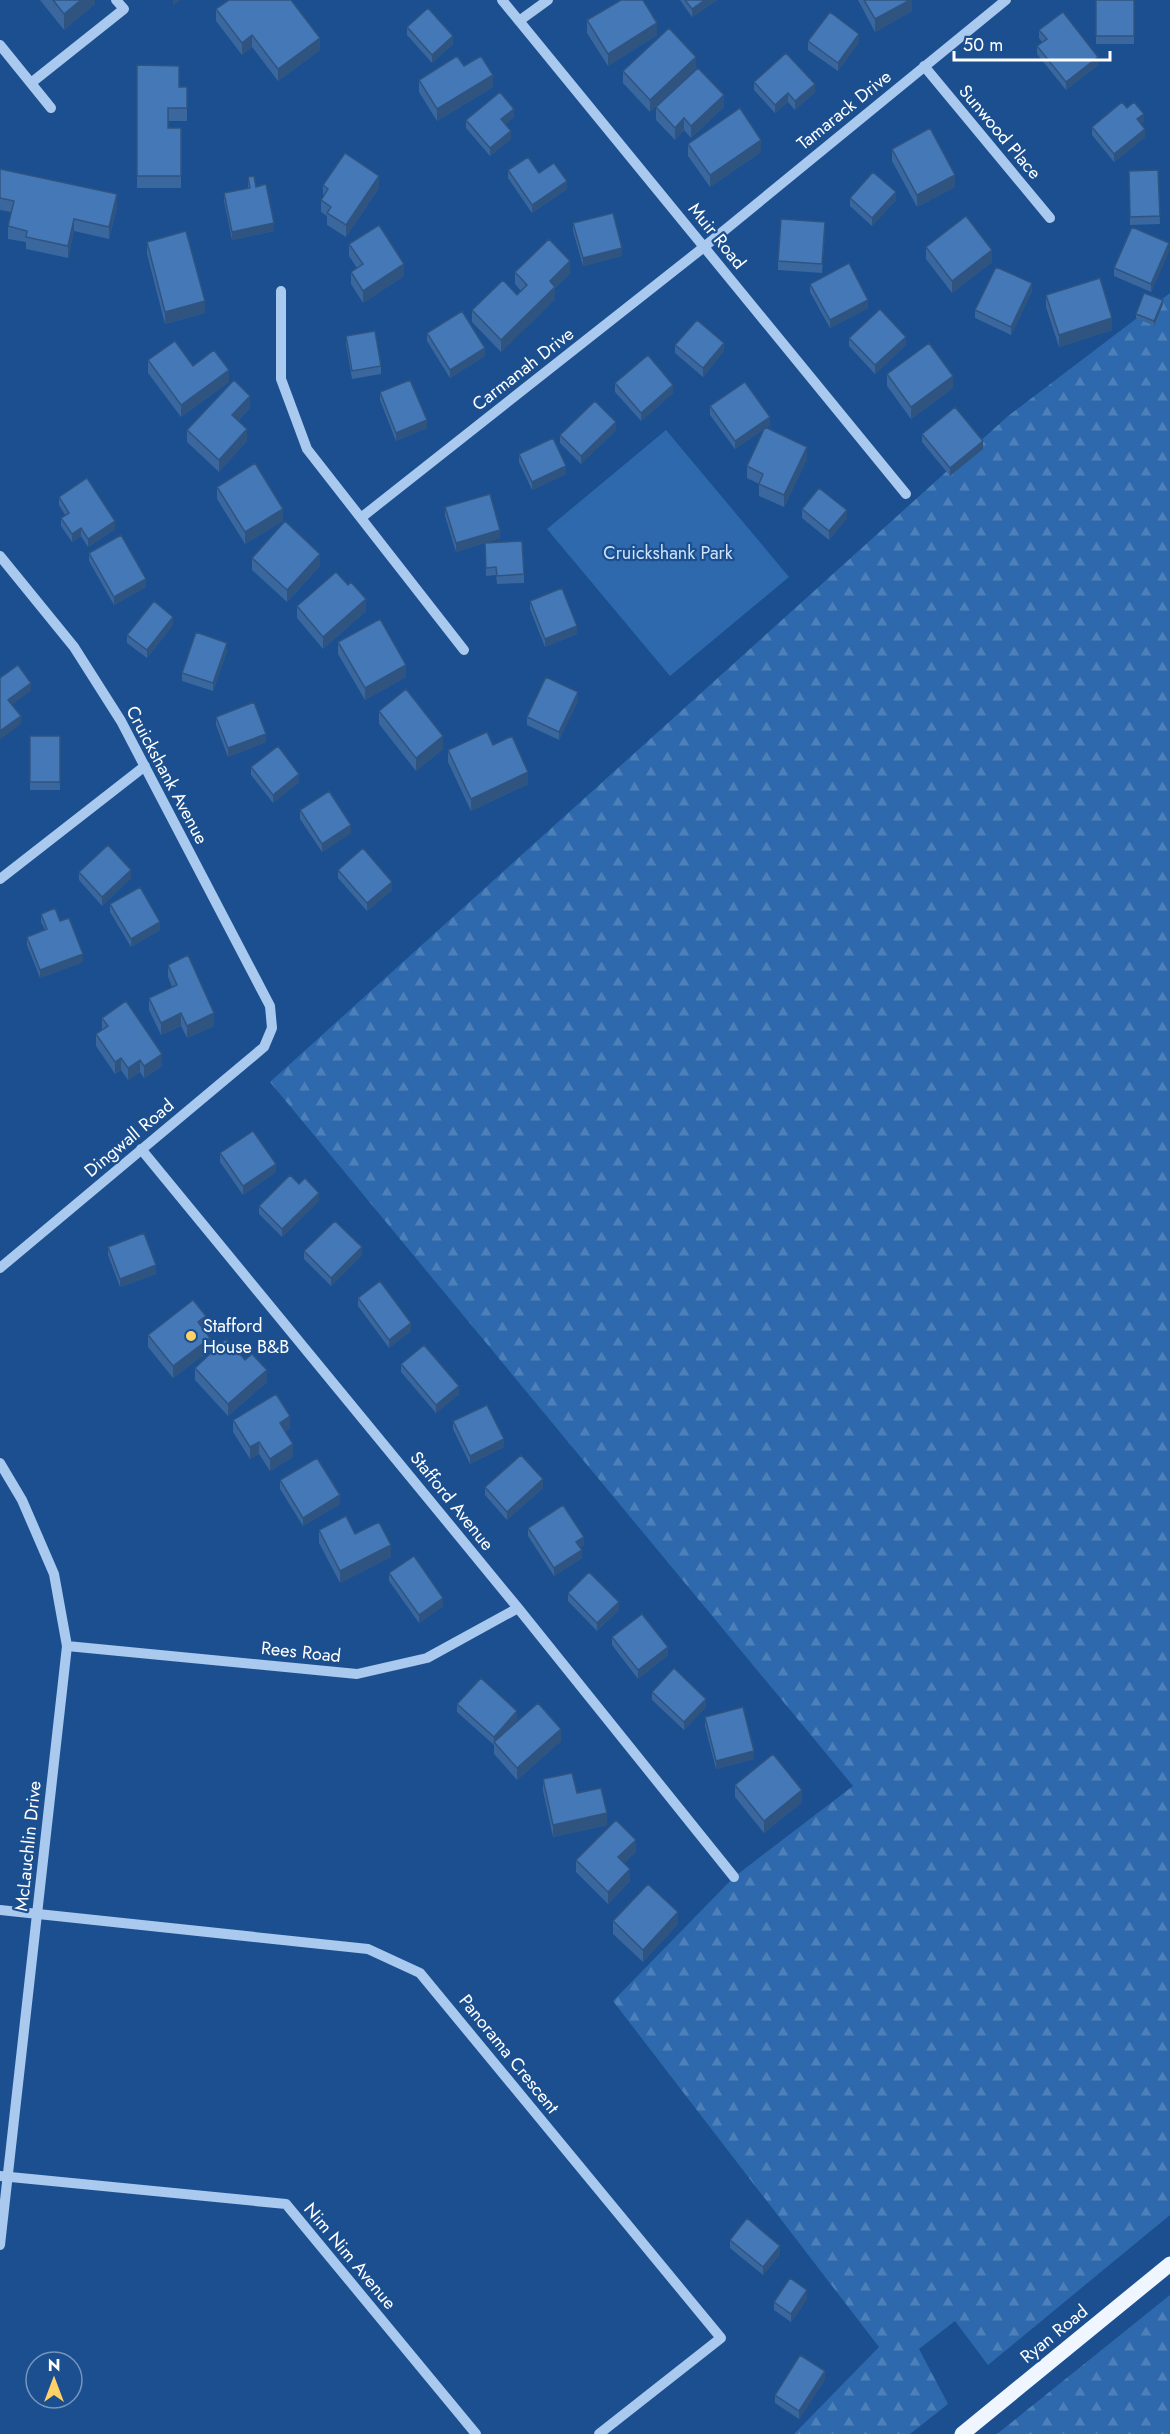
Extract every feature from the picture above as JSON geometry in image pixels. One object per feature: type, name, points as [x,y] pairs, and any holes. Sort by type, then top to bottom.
[{"type":"main road","name":"Ryan Road","points":[[962,2434],[1170,2264]]},
{"type":"street","points":[[31,83],[124,9],[116,0]]},
{"type":"street","name":"Muir Road","points":[[502,0],[906,494]]},
{"type":"street","points":[[519,21],[548,0]]},
{"type":"street","name":"Tamarack Drive","points":[[704,247],[1006,0]]},
{"type":"street","points":[[0,45],[51,108]]},
{"type":"street","name":"Sunwood Place","points":[[924,66],[1050,218]]},
{"type":"street","name":"Carmanah Drive","points":[[362,517],[704,247]]},
{"type":"street","points":[[281,291],[281,380],[307,449],[464,650]]},
{"type":"street","name":"Cruickshank Avenue","points":[[0,556],[74,647],[121,722],[270,1006],[272,1028]]},
{"type":"street","points":[[0,879],[145,766]]},
{"type":"street","name":"Dingwall Road","points":[[0,1268],[264,1047],[272,1028]]},
{"type":"street","name":"Stafford Avenue","points":[[141,1149],[518,1608],[734,1877]]},
{"type":"street","name":"McLauchlin Drive","points":[[0,1463],[22,1500],[54,1574],[67,1646],[37,1914],[4,2176],[0,2245]]},
{"type":"street","name":"Rees Road","points":[[67,1646],[357,1674],[427,1658],[518,1608]]},
{"type":"street","points":[[0,1910],[37,1914]]},
{"type":"street","name":"Panorama Crescent","points":[[37,1914],[368,1948],[420,1972],[721,2338],[599,2434]]},
{"type":"street","name":"Nim Nim Avenue","points":[[4,2176],[286,2204],[476,2434]]},
{"type":"green space","points":[[1170,293],[1170,2215],[988,2365],[955,2321],[919,2349],[948,2404],[910,2434],[794,2434],[879,2347],[613,2001],[734,1877],[853,1786],[270,1082],[1008,416]]},
{"type":"green space","name":"Cruickshank Park","points":[[666,430],[789,577],[670,676],[547,529]]},
{"type":"green space","points":[[1170,2295],[1170,2434],[997,2434]]},
{"type":"building","points":[[53,0],[81,0],[64,14]]},
{"type":"building","points":[[229,0],[291,0],[320,38],[278,69],[252,35],[242,43],[216,9]]},
{"type":"building","points":[[621,0],[643,0],[657,23],[608,54],[587,20]]},
{"type":"building","points":[[685,0],[705,0],[692,9]]},
{"type":"building","points":[[864,0],[910,0],[875,19]]},
{"type":"building","points":[[1096,0],[1134,0],[1134,36],[1096,36]]},
{"type":"building","points":[[428,8],[453,36],[432,55],[407,27]]},
{"type":"building","points":[[830,12],[859,34],[838,63],[808,41]]},
{"type":"building","points":[[1063,12],[1098,57],[1066,82],[1037,46],[1047,39],[1039,30]]},
{"type":"building","points":[[669,28],[696,57],[650,100],[623,71]]},
{"type":"building","points":[[786,53],[815,84],[795,101],[788,93],[775,105],[754,82]]},
{"type":"building","points":[[457,56],[464,66],[481,56],[493,75],[437,109],[419,80]]},
{"type":"building","points":[[137,65],[179,66],[179,87],[187,87],[187,108],[168,108],[168,128],[181,128],[181,176],[137,176]]},
{"type":"building","points":[[698,68],[724,95],[691,126],[684,118],[675,128],[656,107]]},
{"type":"building","points":[[500,92],[514,109],[501,119],[511,131],[490,148],[466,120]]},
{"type":"building","points":[[1122,102],[1127,108],[1134,102],[1144,114],[1137,119],[1145,129],[1114,154],[1092,127]]},
{"type":"building","points":[[740,108],[761,140],[710,175],[688,144]]},
{"type":"building","points":[[930,128],[955,175],[917,195],[892,149]]},
{"type":"building","points":[[345,153],[379,176],[346,225],[327,213],[331,207],[321,200],[328,189],[323,185]]},
{"type":"building","points":[[528,157],[539,173],[554,163],[567,181],[532,205],[508,170]]},
{"type":"building","points":[[0,169],[117,194],[109,227],[74,219],[68,246],[26,237],[27,231],[8,226],[14,201],[0,198]]},
{"type":"building","points":[[1158,170],[1160,216],[1130,217],[1129,171]]},
{"type":"building","points":[[873,172],[896,192],[872,218],[850,198]]},
{"type":"building","points":[[254,176],[256,187],[266,184],[274,223],[232,232],[224,193],[250,188],[248,177]]},
{"type":"building","points":[[613,213],[622,248],[583,258],[573,223]]},
{"type":"building","points":[[966,216],[992,250],[952,281],[926,247]]},
{"type":"building","points":[[781,219],[825,222],[822,264],[778,261]]},
{"type":"building","points":[[379,225],[404,264],[363,291],[351,272],[363,264],[349,244]]},
{"type":"building","points":[[1132,227],[1169,243],[1151,284],[1114,268]]},
{"type":"building","points":[[186,231],[205,301],[165,312],[147,242]]},
{"type":"building","points":[[549,239],[570,261],[550,281],[555,287],[501,340],[472,310],[503,280],[517,295],[527,285],[515,272]]},
{"type":"building","points":[[849,263],[868,300],[830,320],[810,284]]},
{"type":"building","points":[[996,267],[1032,283],[1011,327],[975,310]]},
{"type":"building","points":[[1100,278],[1112,318],[1059,335],[1046,295]]},
{"type":"building","points":[[1144,293],[1163,300],[1154,321],[1136,314]]},
{"type":"building","points":[[880,309],[906,337],[875,365],[849,338]]},
{"type":"building","points":[[462,311],[485,348],[450,370],[427,333]]},
{"type":"building","points":[[697,320],[724,343],[703,368],[675,345]]},
{"type":"building","points":[[375,331],[381,366],[352,371],[346,336]]},
{"type":"building","points":[[175,341],[193,366],[214,350],[229,370],[181,405],[148,360]]},
{"type":"building","points":[[929,343],[953,376],[911,407],[887,374]]},
{"type":"building","points":[[648,355],[673,385],[641,413],[615,383]]},
{"type":"building","points":[[234,380],[250,396],[232,415],[247,429],[219,460],[187,430]]},
{"type":"building","points":[[410,380],[427,420],[396,433],[380,392]]},
{"type":"building","points":[[745,382],[770,417],[735,441],[710,406]]},
{"type":"building","points":[[595,401],[616,422],[581,456],[560,435]]},
{"type":"building","points":[[955,407],[983,441],[950,468],[922,434]]},
{"type":"building","points":[[765,427],[807,447],[784,495],[759,484],[763,474],[747,466]]},
{"type":"building","points":[[553,438],[566,466],[532,482],[519,454]]},
{"type":"building","points":[[255,463],[283,509],[245,532],[217,487]]},
{"type":"building","points":[[87,478],[115,521],[88,539],[81,528],[72,534],[61,518],[69,513],[59,497]]},
{"type":"building","points":[[819,488],[847,510],[829,531],[802,509]]},
{"type":"building","points":[[490,494],[500,530],[456,543],[445,507]]},
{"type":"building","points":[[285,521],[320,554],[287,590],[252,558]]},
{"type":"building","points":[[121,535],[146,579],[114,597],[89,553]]},
{"type":"building","points":[[522,541],[524,574],[497,576],[496,567],[486,568],[485,543]]},
{"type":"building","points":[[336,572],[348,585],[351,582],[366,599],[323,637],[297,606]]},
{"type":"building","points":[[562,588],[577,626],[545,639],[530,601]]},
{"type":"building","points":[[154,601],[173,617],[147,650],[127,635]]},
{"type":"building","points":[[380,619],[406,665],[365,688],[338,642]]},
{"type":"building","points":[[196,632],[227,643],[213,683],[182,673]]},
{"type":"building","points":[[18,665],[31,683],[8,700],[21,716],[0,731],[0,678]]},
{"type":"building","points":[[546,677],[578,692],[559,732],[527,717]]},
{"type":"building","points":[[406,689],[443,736],[416,758],[379,711]]},
{"type":"building","points":[[254,702],[266,734],[228,748],[216,717]]},
{"type":"building","points":[[487,732],[493,745],[512,736],[528,772],[471,799],[448,750]]},
{"type":"building","points":[[30,736],[60,736],[60,782],[30,782]]},
{"type":"building","points":[[278,746],[299,774],[273,795],[251,767]]},
{"type":"building","points":[[329,791],[351,825],[322,844],[300,810]]},
{"type":"building","points":[[108,845],[131,870],[102,897],[79,872]]},
{"type":"building","points":[[363,848],[392,882],[367,903],[338,870]]},
{"type":"building","points":[[140,887],[160,922],[131,939],[110,904]]},
{"type":"building","points":[[55,908],[60,921],[69,918],[83,954],[40,970],[27,937],[47,929],[41,914]]},
{"type":"building","points":[[188,955],[214,1013],[187,1026],[181,1013],[161,1023],[149,998],[177,985],[168,965]]},
{"type":"building","points":[[126,1001],[162,1054],[144,1066],[140,1060],[128,1068],[121,1058],[115,1062],[96,1034],[108,1026],[102,1018]]},
{"type":"building","points":[[253,1131],[276,1164],[243,1186],[220,1153]]},
{"type":"building","points":[[290,1175],[299,1184],[305,1178],[319,1193],[282,1229],[259,1206]]},
{"type":"building","points":[[335,1221],[362,1247],[331,1278],[304,1251]]},
{"type":"building","points":[[144,1233],[156,1265],[120,1279],[108,1247]]},
{"type":"building","points":[[380,1281],[411,1323],[389,1340],[358,1298]]},
{"type":"building","points":[[193,1300],[206,1316],[198,1322],[210,1338],[173,1366],[148,1335]]},
{"type":"building","points":[[226,1339],[245,1360],[252,1354],[267,1370],[228,1404],[195,1368]]},
{"type":"building","points":[[424,1345],[459,1386],[436,1405],[401,1364]]},
{"type":"building","points":[[276,1394],[290,1416],[280,1423],[293,1444],[270,1459],[259,1442],[250,1447],[233,1420]]},
{"type":"building","points":[[487,1405],[504,1439],[470,1456],[453,1421]]},
{"type":"building","points":[[521,1455],[543,1479],[507,1512],[485,1487]]},
{"type":"building","points":[[317,1458],[340,1495],[303,1518],[280,1480]]},
{"type":"building","points":[[563,1505],[584,1537],[576,1542],[582,1550],[554,1568],[528,1528]]},
{"type":"building","points":[[346,1516],[355,1534],[379,1522],[391,1545],[340,1571],[319,1530]]},
{"type":"building","points":[[414,1556],[443,1598],[419,1615],[389,1573]]},
{"type":"building","points":[[589,1572],[619,1602],[597,1623],[568,1593]]},
{"type":"building","points":[[642,1614],[668,1647],[638,1670],[612,1637]]},
{"type":"building","points":[[674,1668],[706,1699],[684,1722],[652,1692]]},
{"type":"building","points":[[481,1678],[517,1711],[494,1737],[457,1704]]},
{"type":"building","points":[[538,1703],[561,1729],[517,1768],[494,1742]]},
{"type":"building","points":[[743,1707],[754,1751],[716,1761],[705,1717]]},
{"type":"building","points":[[773,1754],[802,1790],[764,1821],[735,1785]]},
{"type":"building","points":[[572,1773],[577,1793],[601,1788],[607,1813],[553,1825],[543,1779]]},
{"type":"building","points":[[616,1820],[636,1840],[618,1857],[630,1869],[608,1892],[576,1860]]},
{"type":"building","points":[[648,1884],[678,1912],[643,1950],[613,1921]]},
{"type":"building","points":[[747,2218],[780,2246],[763,2267],[730,2240]]},
{"type":"building","points":[[790,2278],[807,2290],[791,2314],[774,2302]]},
{"type":"building","points":[[800,2355],[825,2371],[799,2411],[775,2395]]},
{"type":"place","name":"Stafford House B&B","points":[[191,1336]]}]
